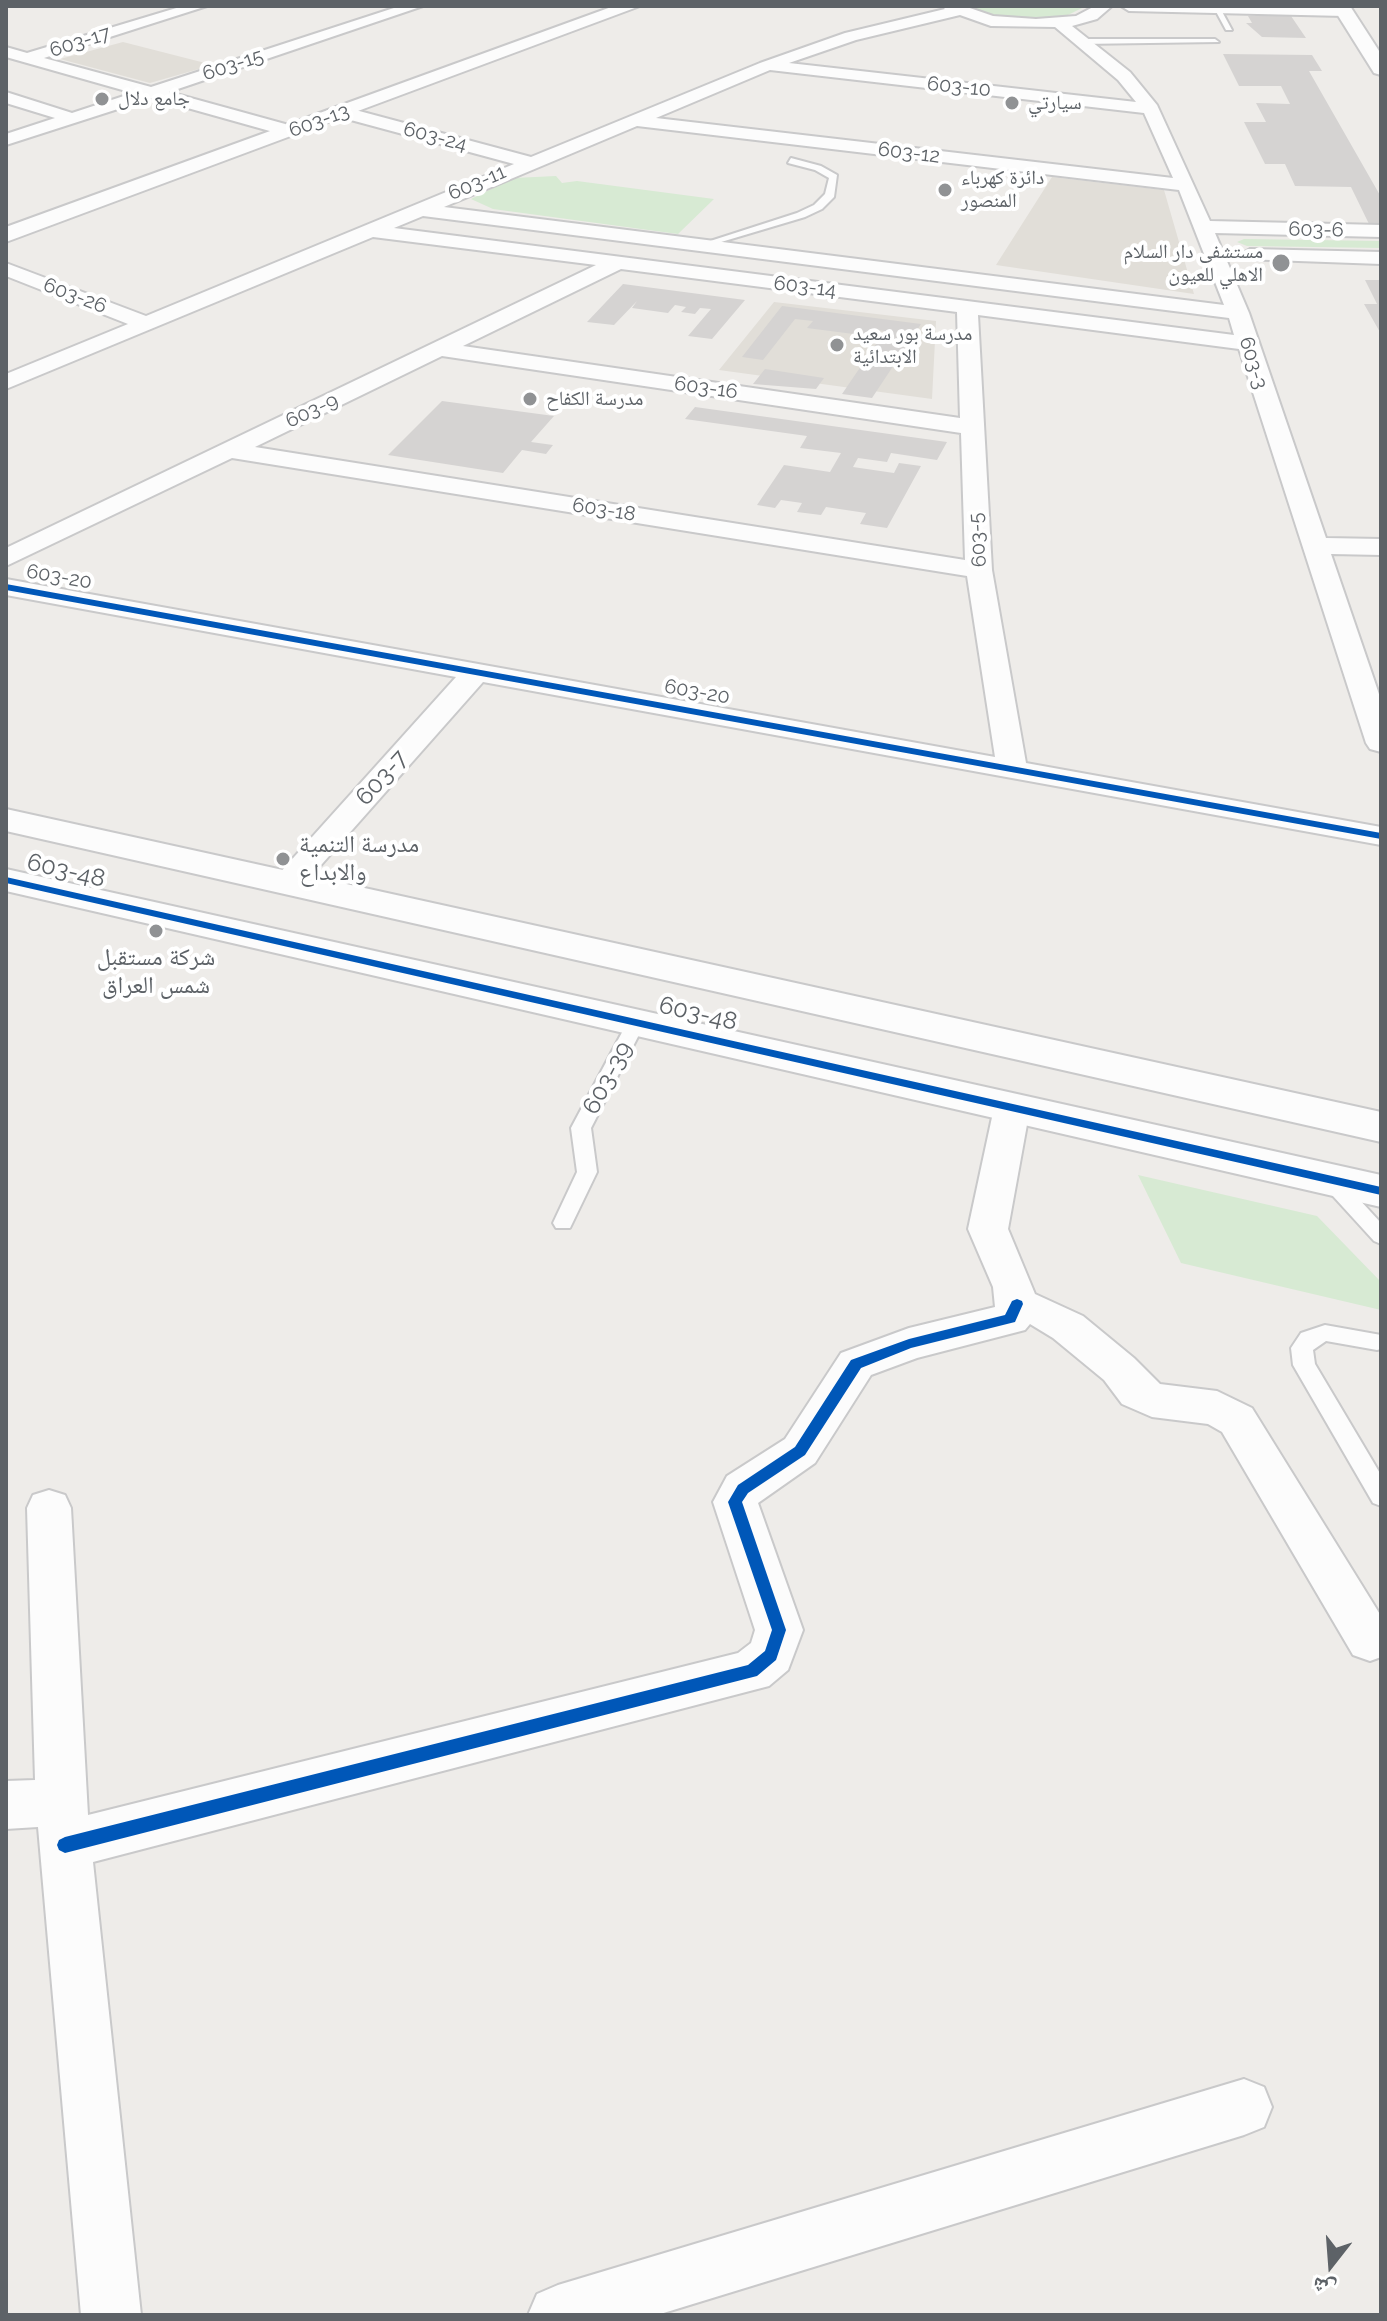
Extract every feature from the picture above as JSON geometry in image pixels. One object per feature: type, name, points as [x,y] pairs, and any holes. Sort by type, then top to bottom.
[{"type":"street","name":"603-17","points":[[6,64],[199,6]]},
{"type":"street","name":"603-15","points":[[6,140],[415,6]]},
{"type":"street","name":"603-13","points":[[6,235],[631,6]]},
{"type":"street","points":[[954,9],[991,21],[1059,23],[1092,16],[1104,6]]},
{"type":"street","points":[[1129,6],[1342,8],[1381,69]]},
{"type":"street","name":"603-11","points":[[6,382],[528,162],[766,66],[851,36],[954,9]]},
{"type":"street","name":"603-3","points":[[1059,23],[1124,76],[1151,109],[1186,185],[1238,313],[1381,743]]},
{"type":"street","points":[[6,52],[290,131]]},
{"type":"street","name":"603-10","points":[[766,66],[1151,109]]},
{"type":"street","points":[[6,97],[72,118]]},
{"type":"street","name":"603-24","points":[[342,112],[528,162]]},
{"type":"street","name":"603-12","points":[[633,120],[1186,185]]},
{"type":"street","name":"603-14","points":[[415,209],[1238,313]]},
{"type":"street","name":"603-6","points":[[1202,227],[1381,231]]},
{"type":"street","name":"603-14","points":[[365,230],[1246,343]]},
{"type":"street","name":"603-6","points":[[1215,254],[1381,258]]},
{"type":"street","name":"603-9","points":[[6,558],[617,263]]},
{"type":"street","name":"603-26","points":[[6,269],[145,323]]},
{"type":"street","name":"603-5","points":[[967,308],[979,570],[1012,770]]},
{"type":"street","name":"603-16","points":[[441,349],[971,427]]},
{"type":"street","name":"603-18","points":[[228,450],[979,570]]},
{"type":"street","points":[[1313,546],[1381,547]]},
{"type":"street","name":"603-20","points":[[6,587],[1381,836]]},
{"type":"street","name":"603-7","points":[[288,883],[476,672]]},
{"type":"street","name":"603-48","points":[[6,820],[1381,1127]]},
{"type":"street","name":"603-48","points":[[6,880],[1381,1191]]},
{"type":"street","points":[[392,968],[429,915]]},
{"type":"street","points":[[6,1805],[63,1824],[752,1671],[771,1655],[779,1630],[735,1502],[743,1489],[800,1451],[856,1364],[909,1344],[1010,1319],[1017,1304],[1013,1287],[988,1229],[1012,1108]]},
{"type":"street","points":[[1017,1304],[1044,1313],[1068,1327],[1119,1369],[1144,1396],[1175,1404],[1217,1408],[1237,1420],[1370,1640]]},
{"type":"street","points":[[49,1508],[63,1824],[111,2315]]},
{"type":"street","points":[[558,2315],[1244,2107]]},
{"type":"lane","points":[[1216,8],[1229,28]]},
{"type":"lane","points":[[1081,41],[1215,42]]},
{"type":"lane","points":[[705,246],[801,215],[818,207],[830,195],[834,177],[818,168],[791,161]]},
{"type":"lane","name":"603-39","points":[[563,1223],[587,1172],[581,1128],[636,1023]]},
{"type":"lane","points":[[1329,1179],[1381,1236]]},
{"type":"lane","points":[[1377,1342],[1325,1333],[1309,1339],[1302,1348],[1304,1365],[1381,1496]]},
{"type":"shaded area","points":[[123,42],[213,65],[150,83],[60,59]]},
{"type":"shaded area","points":[[1052,177],[1164,190],[1194,294],[996,265]]},
{"type":"shaded area","name":"مدرسة بور سعيد الابتدائية","points":[[774,302],[936,321],[932,399],[719,370]]},
{"type":"green space","points":[[964,6],[1084,7],[1064,17],[1026,20],[988,15]]},
{"type":"green space","points":[[556,176],[562,183],[577,181],[714,199],[678,234],[493,209],[471,199],[514,178]]},
{"type":"green space","points":[[1244,239],[1381,241],[1381,248],[1247,246],[1237,242]]},
{"type":"green space","points":[[1138,1175],[1317,1216],[1381,1282],[1381,1310],[1181,1263]]},
{"type":"building","points":[[1248,16],[1291,16],[1306,38],[1262,37],[1246,23],[1252,23]]},
{"type":"building","points":[[1223,54],[1312,55],[1322,71],[1309,71],[1381,197],[1381,223],[1369,224],[1351,187],[1295,186],[1285,164],[1265,164],[1244,122],[1266,122],[1256,103],[1290,104],[1281,86],[1239,86]]},
{"type":"building","points":[[1365,280],[1381,280],[1381,334],[1364,304],[1377,304]]},
{"type":"building","points":[[623,284],[745,300],[712,339],[688,336],[711,309],[700,308],[695,314],[681,312],[686,307],[675,305],[668,313],[632,308],[637,301],[614,325],[587,322]]},
{"type":"building","points":[[782,306],[921,324],[872,398],[842,394],[885,331],[873,329],[869,336],[807,328],[813,321],[795,319],[763,360],[742,357]]},
{"type":"building","points":[[765,369],[824,378],[816,389],[753,384]]},
{"type":"building","points":[[442,401],[554,416],[531,442],[553,445],[546,454],[522,450],[503,473],[388,455]]},
{"type":"building","points":[[695,407],[947,442],[937,460],[891,453],[887,462],[858,458],[853,467],[894,473],[899,463],[921,466],[887,528],[860,524],[866,513],[826,507],[821,515],[797,512],[802,503],[781,500],[775,508],[757,505],[784,465],[830,472],[841,453],[800,448],[807,436],[685,419]]},
{"type":"cycle path","points":[[6,587],[1381,836]]},
{"type":"cycle path","points":[[6,880],[1381,1191]]},
{"type":"cycle path","points":[[65,1845],[752,1671],[771,1655],[779,1630],[735,1502],[743,1489],[800,1451],[856,1364],[909,1344],[1010,1319],[1017,1304]]},
{"type":"place","name":"جامع دلال","points":[[102,99]]},
{"type":"place","name":"سيارتي","points":[[1012,103]]},
{"type":"place","name":"دائرة كهرباء المنصور","points":[[945,190]]},
{"type":"place","name":"مستشفى دار السلام الاهلي للعيون","points":[[1281,263]]},
{"type":"place","name":"مدرسة بور سعيد الابتدائية","points":[[837,345]]},
{"type":"place","name":"مدرسة الكفاح","points":[[530,399]]},
{"type":"place","name":"مدرسة التنمية والابداع","points":[[283,859]]},
{"type":"place","name":"شركة مستقبل شمس العراق","points":[[156,931]]}]
